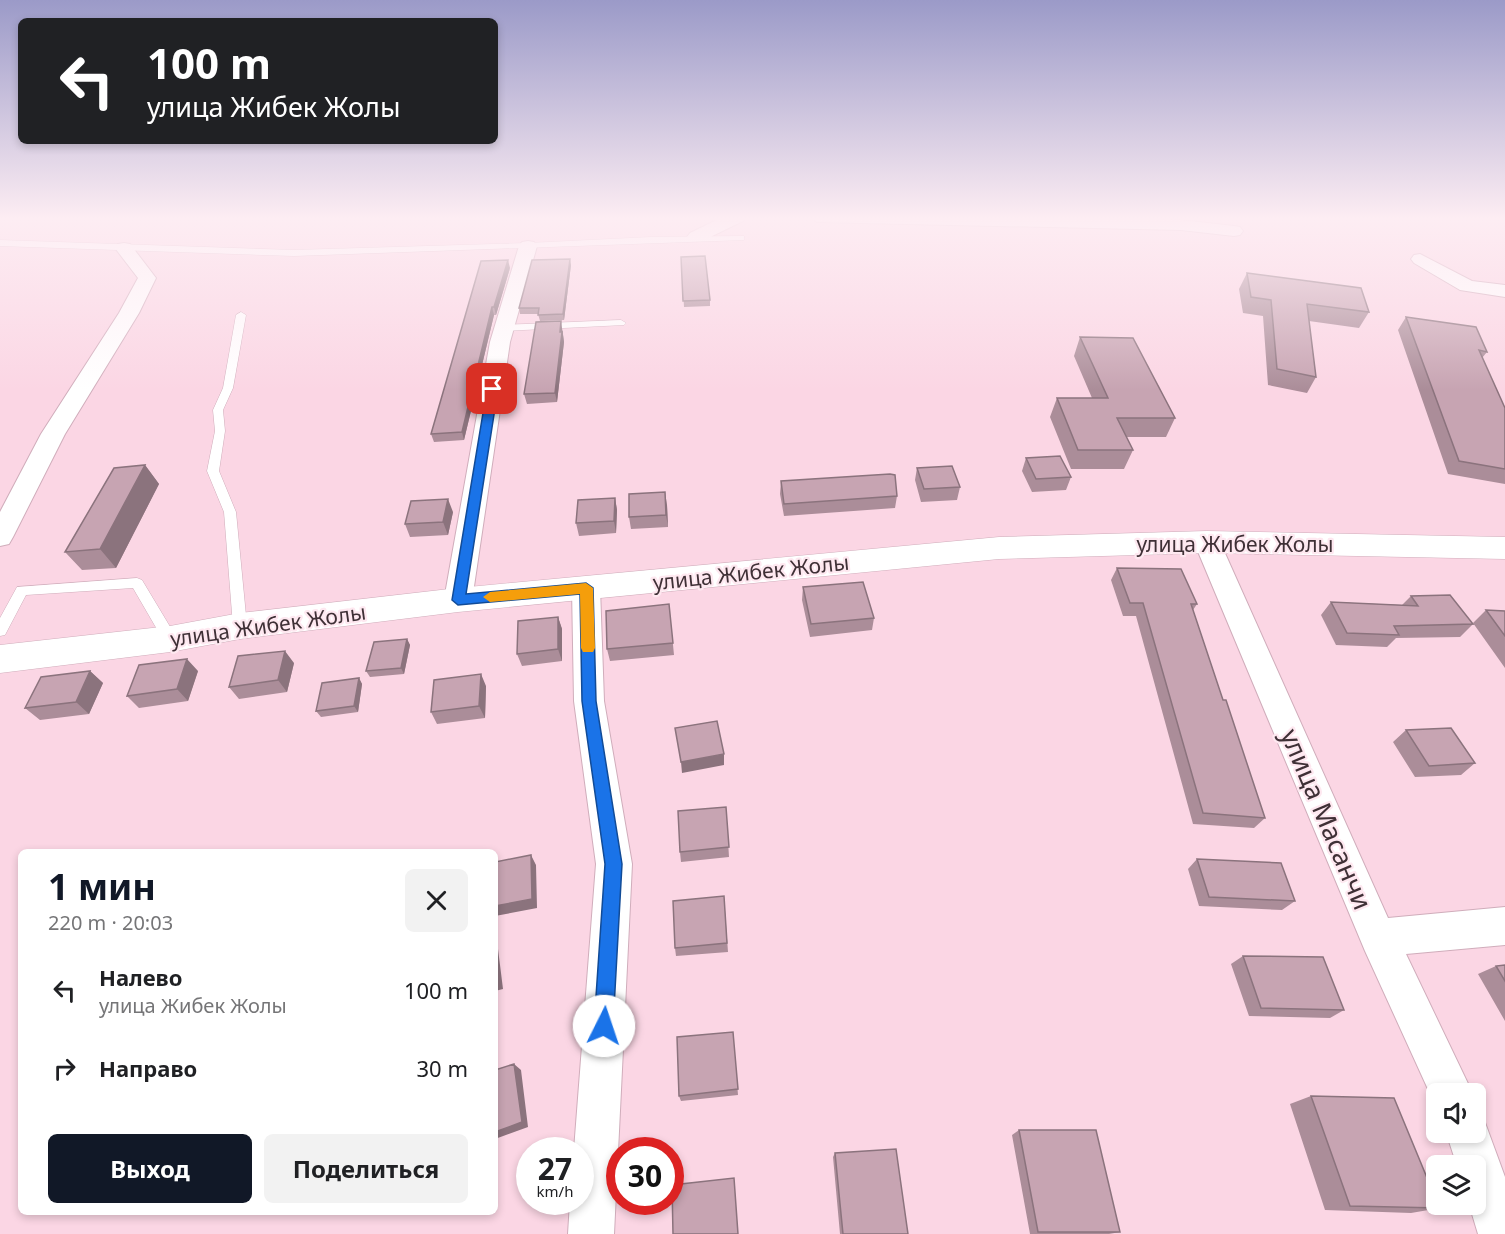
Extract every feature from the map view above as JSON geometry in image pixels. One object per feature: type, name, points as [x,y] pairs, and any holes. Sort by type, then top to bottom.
[{"type":"main road","name":"улица Жибек Жолы","points":[[0,659],[170,639],[240,626],[458,600],[999,548],[1207,542],[1505,548]]},
{"type":"street","points":[[0,537],[53,434],[129,314],[147,278],[144,275]]},
{"type":"street","points":[[458,600],[504,328],[520,275]]},
{"type":"street","points":[[1447,275],[1467,286],[1505,291]]},
{"type":"street","name":"улица Масанчи","points":[[1207,542],[1378,938],[1447,1083]]},
{"type":"street","points":[[586,588],[589,701],[614,864],[591,1234]]},
{"type":"street","points":[[1378,938],[1505,926]]},
{"type":"street","points":[[1472,1143],[1501,1234]]},
{"type":"lane","points":[[240,626],[230,512],[213,471],[220,431],[218,410],[228,388],[241,315]]},
{"type":"lane","points":[[504,328],[621,323]]},
{"type":"lane","points":[[0,631],[22,590],[137,583],[170,639]]},
{"type":"building","points":[[477,275],[504,275],[494,307],[492,307],[462,432],[431,434]]},
{"type":"building","points":[[528,275],[568,275],[563,314],[538,315],[539,308],[519,308]]},
{"type":"building","points":[[682,275],[707,275],[710,300],[683,301]]},
{"type":"building","points":[[1247,275],[1259,275],[1361,288],[1369,312],[1307,304],[1316,377],[1277,369],[1271,300],[1251,297]]},
{"type":"building","points":[[1406,317],[1476,327],[1487,352],[1479,350],[1505,408],[1505,469],[1459,461]]},
{"type":"building","points":[[561,321],[560,332],[562,332],[555,393],[524,394],[536,322]]},
{"type":"building","points":[[1080,337],[1133,338],[1175,418],[1117,418],[1133,450],[1078,450],[1057,398],[1108,398]]},
{"type":"building","points":[[1060,456],[1071,477],[1036,479],[1026,458]]},
{"type":"building","points":[[145,465],[100,549],[65,552],[114,468]]},
{"type":"building","points":[[952,466],[960,487],[924,489],[917,468]]},
{"type":"building","points":[[895,475],[897,496],[784,504],[781,481]]},
{"type":"building","points":[[665,492],[666,515],[629,517],[629,494]]},
{"type":"building","points":[[615,498],[614,521],[576,523],[578,500]]},
{"type":"building","points":[[448,499],[443,522],[405,524],[411,501]]},
{"type":"building","points":[[1117,568],[1181,569],[1197,604],[1191,604],[1265,818],[1203,813],[1143,603],[1130,603]]},
{"type":"building","points":[[863,582],[874,618],[811,624],[803,587]]},
{"type":"building","points":[[1450,595],[1473,624],[1394,626],[1399,635],[1347,633],[1331,602],[1418,606],[1411,596]]},
{"type":"building","points":[[669,604],[673,643],[607,649],[606,611]]},
{"type":"building","points":[[1486,610],[1505,611],[1505,636]]},
{"type":"building","points":[[558,617],[558,649],[517,654],[518,621]]},
{"type":"building","points":[[407,639],[401,668],[366,671],[374,642]]},
{"type":"building","points":[[285,651],[278,680],[229,687],[238,656]]},
{"type":"building","points":[[187,659],[177,689],[127,696],[139,665]]},
{"type":"building","points":[[90,671],[76,702],[25,708],[41,677]]},
{"type":"building","points":[[481,674],[479,706],[431,712],[434,680]]},
{"type":"building","points":[[359,678],[354,706],[316,711],[322,683]]},
{"type":"building","points":[[717,721],[724,754],[681,762],[675,728]]},
{"type":"building","points":[[1451,728],[1475,763],[1429,766],[1406,730]]},
{"type":"building","points":[[726,807],[729,847],[680,852],[678,811]]},
{"type":"building","points":[[531,855],[532,899],[498,905],[498,861]]},
{"type":"building","points":[[1197,859],[1281,863],[1295,901],[1209,897]]},
{"type":"building","points":[[724,896],[727,943],[675,948],[673,901]]},
{"type":"building","points":[[1243,956],[1323,957],[1344,1010],[1261,1008]]},
{"type":"building","points":[[1505,965],[1505,981],[1496,966]]},
{"type":"building","points":[[733,1032],[738,1089],[679,1096],[677,1037]]},
{"type":"building","points":[[514,1064],[522,1122],[498,1131],[498,1069]]},
{"type":"building","points":[[1311,1096],[1394,1098],[1426,1175],[1426,1208],[1350,1206]]},
{"type":"building","points":[[1019,1130],[1096,1130],[1120,1232],[1038,1232]]},
{"type":"building","points":[[896,1149],[908,1234],[843,1234],[835,1153]]},
{"type":"building","points":[[734,1178],[738,1234],[673,1234],[673,1215],[684,1215],[684,1184]]},
{"type":"slow traffic","points":[[490,597],[586,588],[588,648]]},
{"type":"route","points":[[492,389],[458,600],[586,588],[589,701],[614,864],[604,1026]]}]
